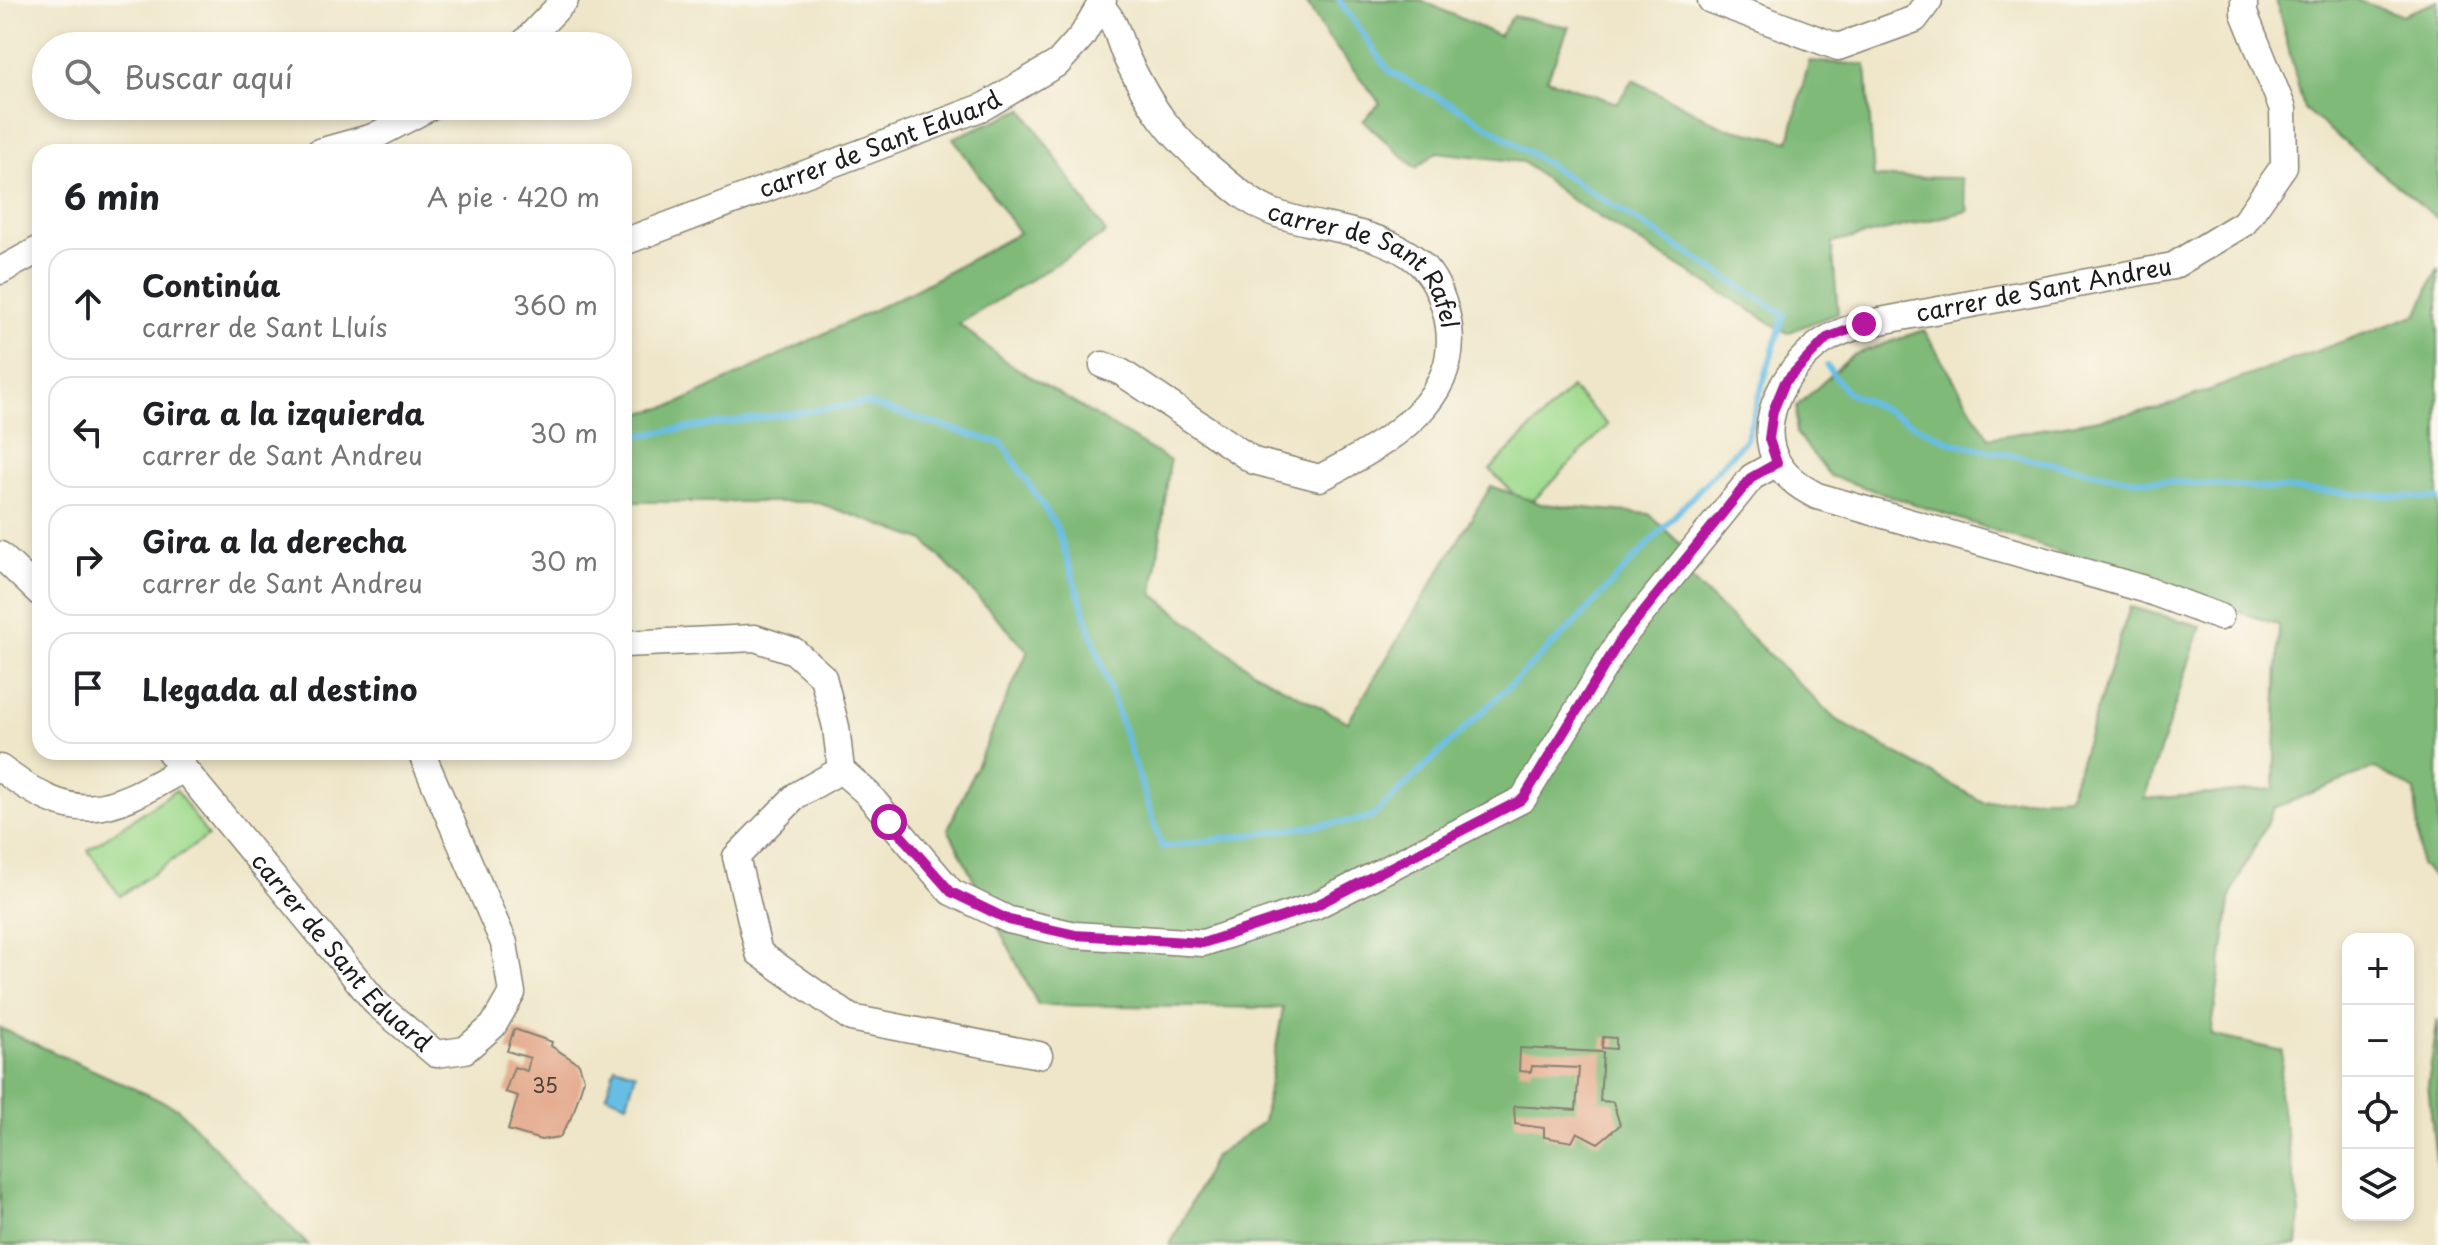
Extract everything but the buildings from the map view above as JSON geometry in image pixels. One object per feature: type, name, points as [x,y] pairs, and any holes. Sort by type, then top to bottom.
[{"type":"street","points":[[534,32],[565,0]]},
{"type":"street","points":[[1711,0],[1838,47],[1915,19],[1929,0]]},
{"type":"street","name":"carrer de Sant Andreu","points":[[1777,463],[1769,439],[1773,411],[1785,382],[1827,338],[1864,324],[2173,266],[2244,223],[2284,166],[2283,109],[2244,13],[2244,0]]},
{"type":"street","name":"carrer de Sant Eduard","points":[[632,239],[983,107],[1058,63],[1082,36],[1101,3]]},
{"type":"street","name":"carrer de Sant Rafel","points":[[1101,3],[1112,17],[1126,56],[1168,132],[1212,170],[1272,213],[1361,234],[1408,254],[1438,281],[1451,331],[1449,362],[1438,391],[1385,443],[1320,478],[1254,461],[1121,372],[1103,365]]},
{"type":"street","points":[[348,144],[373,137],[405,120]]},
{"type":"street","points":[[0,271],[32,253]]},
{"type":"street","points":[[632,644],[755,638],[794,651],[823,677],[836,727],[841,770],[867,793],[951,892],[1009,920],[1075,935],[1203,943],[1315,906],[1523,799],[1621,639],[1752,477],[1777,463],[1793,483],[1817,496],[2144,589],[2220,617]]},
{"type":"street","points":[[0,555],[32,585]]},
{"type":"street","points":[[0,768],[30,791],[58,804],[87,810],[132,799],[176,760]]},
{"type":"street","name":"carrer de Sant Eduard","points":[[176,760],[378,1005],[436,1054],[465,1050],[493,1026],[512,993],[504,943],[424,760]]},
{"type":"street","points":[[841,770],[797,795],[736,857],[759,953],[851,1018],[1039,1055]]},
{"type":"green space","points":[[1305,0],[1421,0],[1499,36],[1513,16],[1569,27],[1547,79],[1617,103],[1633,80],[1724,127],[1789,141],[1809,61],[1866,65],[1874,177],[1961,178],[1968,211],[1832,243],[1838,313],[1787,333],[1570,199],[1523,162],[1437,152],[1416,168],[1363,121],[1380,103],[1326,35]]},
{"type":"green space","points":[[2276,0],[2356,0],[2402,15],[2438,1],[2438,219],[2304,109]]},
{"type":"green space","points":[[1023,109],[1106,233],[959,324],[1005,361],[1170,461],[1153,594],[1254,672],[1348,722],[1491,486],[1541,504],[1649,514],[1702,565],[1690,578],[1835,719],[1983,802],[2069,796],[2130,607],[2201,626],[2144,799],[2274,789],[2279,625],[1830,476],[1796,433],[1797,406],[1853,355],[1924,330],[1989,438],[2157,409],[2418,314],[2438,268],[2438,880],[2420,865],[2415,791],[2375,768],[2274,808],[2231,894],[2211,1035],[2283,1051],[2279,1093],[2300,1212],[2297,1245],[1170,1245],[1214,1157],[1263,1122],[1283,1008],[1038,1005],[948,829],[1028,651],[925,541],[816,502],[632,502],[632,415],[675,405],[917,289],[1019,233],[953,138]]},
{"type":"green space","points":[[1571,388],[1608,425],[1527,507],[1490,470]]},
{"type":"green space","points":[[176,790],[208,836],[120,896],[88,850]]},
{"type":"green space","points":[[2438,1019],[2438,1180],[2428,1084]]},
{"type":"green space","points":[[0,1028],[177,1108],[308,1245],[0,1245]]},
{"type":"water","points":[[615,1066],[636,1073],[627,1103],[606,1095]]},
{"type":"waterway","points":[[632,436],[865,403],[1003,444],[1056,526],[1162,847],[1371,818],[1571,627],[1746,439],[1784,314],[1462,110],[1390,72],[1339,0]]},
{"type":"waterway","points":[[1827,366],[1846,391],[1952,443],[2128,479],[2438,499]]},
{"type":"route","points":[[889,822],[951,892],[1009,920],[1075,935],[1203,943],[1315,906],[1523,799],[1621,639],[1752,477],[1777,463],[1769,439],[1773,411],[1785,382],[1827,338],[1864,324]]}]
